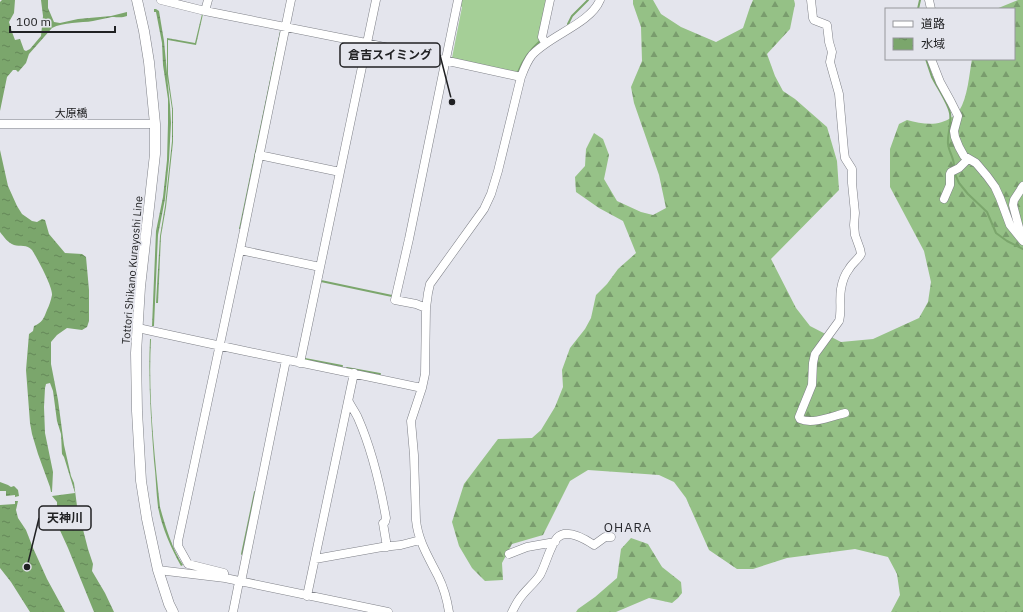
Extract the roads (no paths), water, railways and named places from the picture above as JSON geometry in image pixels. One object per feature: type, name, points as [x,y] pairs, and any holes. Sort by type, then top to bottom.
[{"type":"main road","name":"Tottori Shikano Kurayoshi Line","points":[[137,0],[149,62],[155,124],[155,154],[140,287],[136,353],[137,411],[141,482],[158,570],[173,612]]},
{"type":"street","points":[[161,0],[206,6]]},
{"type":"street","points":[[181,0],[285,27],[521,77]]},
{"type":"street","points":[[225,578],[224,573],[188,564],[178,546],[291,0]]},
{"type":"street","points":[[300,363],[376,0]]},
{"type":"street","points":[[426,308],[416,304],[395,300],[458,0]]},
{"type":"street","points":[[545,43],[542,37],[550,0]]},
{"type":"street","points":[[449,612],[446,595],[420,540],[416,520],[414,455],[411,421],[425,374],[426,308],[430,284],[484,209],[491,194],[521,77],[526,63],[545,43],[565,32],[591,13],[598,6],[600,0]]},
{"type":"street","points":[[811,0],[814,20],[827,25],[828,29],[829,42],[832,52],[830,62],[839,94],[845,158],[852,169],[855,235],[861,254],[848,269],[844,278],[841,289],[841,315],[839,321],[815,354],[812,385],[799,417],[802,420],[817,420],[845,413]]},
{"type":"street","points":[[931,60],[940,82],[958,116],[954,131],[955,137],[964,156],[976,163],[995,187],[1010,226],[1022,240]]},
{"type":"street","name":"大原橋","points":[[0,124],[155,124]]},
{"type":"street","points":[[259,155],[340,172]]},
{"type":"street","points":[[944,199],[949,188],[951,172],[959,168],[968,159]]},
{"type":"street","points":[[1022,240],[1013,205],[1014,200],[1023,186]]},
{"type":"street","points":[[240,250],[320,267]]},
{"type":"street","points":[[138,328],[422,388]]},
{"type":"street","points":[[233,612],[286,360]]},
{"type":"street","points":[[307,596],[354,374]]},
{"type":"street","points":[[349,402],[358,417],[368,443],[381,489],[386,518],[385,522],[383,523],[387,547]]},
{"type":"street","points":[[512,612],[518,600],[540,574],[558,537],[565,534],[580,536],[594,545],[605,537],[611,537]]},
{"type":"street","points":[[315,559],[401,545],[420,540]]},
{"type":"street","points":[[509,554],[524,547],[555,542]]},
{"type":"street","points":[[158,570],[225,578],[388,612]]},
{"type":"water","points":[[2,0],[15,0],[14,13],[9,22],[15,40],[20,39],[24,50],[26,51],[30,49],[41,36],[43,16],[41,0],[48,0],[48,8],[54,22],[60,23],[78,19],[111,16],[127,12],[127,16],[67,24],[52,28],[29,54],[26,63],[19,71],[13,70],[7,77],[0,111],[0,2]]},
{"type":"water","points":[[154,9],[159,11],[167,73],[167,38],[195,43],[203,14],[196,45],[168,40],[168,74],[173,110],[173,142],[166,207],[161,236],[158,303],[156,303],[160,236],[165,206],[172,141],[172,109],[167,76],[171,123],[169,160],[165,199],[158,235],[154,326],[152,326],[156,231],[163,197],[167,160],[168,123],[168,99],[163,65],[162,43],[156,12],[154,12]]},
{"type":"water","points":[[280,31],[281,31],[239,229]]},
{"type":"water","points":[[0,150],[8,186],[22,214],[32,221],[37,222],[42,219],[45,220],[49,234],[65,253],[82,254],[86,257],[89,290],[89,321],[87,327],[82,330],[67,328],[57,335],[51,342],[51,364],[58,400],[64,445],[74,483],[77,506],[93,564],[92,571],[114,612],[94,612],[58,526],[59,518],[57,502],[52,496],[75,493],[62,454],[61,434],[57,421],[53,391],[50,383],[46,384],[45,388],[44,407],[45,433],[53,472],[52,492],[32,434],[26,370],[29,334],[33,331],[34,326],[41,322],[44,318],[51,301],[52,291],[32,250],[26,246],[16,246],[12,244],[6,240],[0,232]]},
{"type":"water","points":[[150,339],[152,423],[160,507],[172,544],[183,565],[181,566],[167,538],[158,507],[150,400],[149,370]]},
{"type":"water","points":[[0,482],[11,487],[14,486],[18,490],[19,496],[6,496],[6,491],[0,491]]},
{"type":"water","points":[[15,501],[18,501],[16,510],[18,518],[26,530],[47,579],[65,612],[30,612],[11,582],[0,568],[0,505],[15,504]]},
{"type":"waterway","points":[[568,24],[572,16],[588,0]]},
{"type":"waterway","points":[[918,8],[920,0]]},
{"type":"waterway","points":[[518,72],[527,55],[540,41]]},
{"type":"waterway","points":[[926,60],[932,77],[949,109],[950,121],[948,144],[954,162],[954,168]]},
{"type":"waterway","points":[[955,174],[959,183],[968,194],[987,212],[996,233],[1007,241],[1023,249]]},
{"type":"waterway","points":[[321,281],[392,296]]},
{"type":"waterway","points":[[305,359],[342,366]]},
{"type":"waterway","points":[[347,368],[380,374]]},
{"type":"waterway","points":[[242,554],[255,492]]},
{"type":"place","name":"倉吉スイミング","points":[[452,102]]},
{"type":"place","name":"天神川","points":[[27,567]]},
{"type":"district","name":"OHARA","points":[[628,527]]}]
